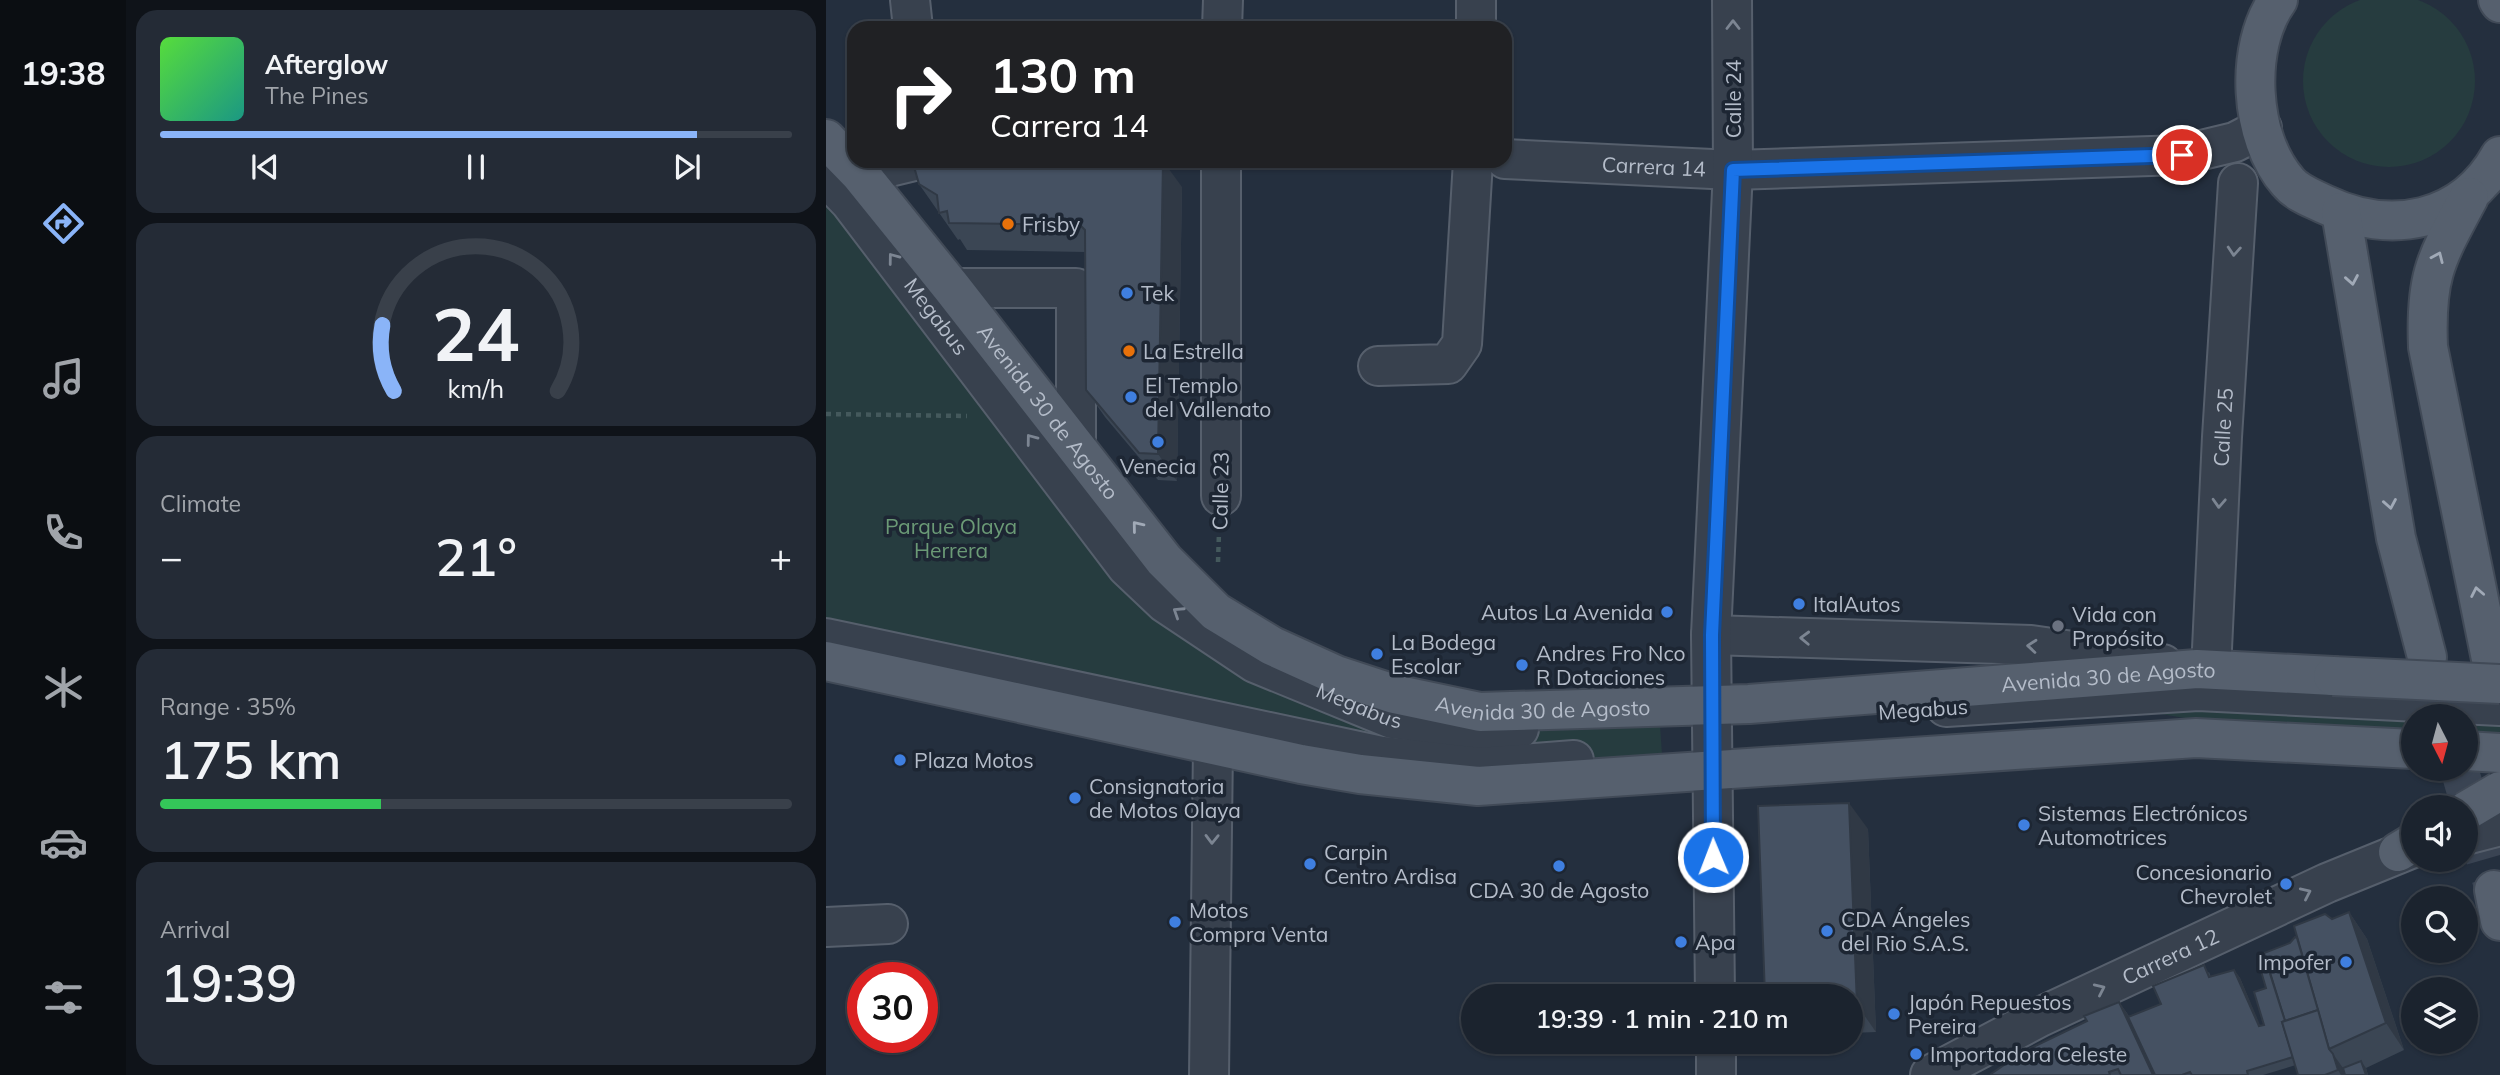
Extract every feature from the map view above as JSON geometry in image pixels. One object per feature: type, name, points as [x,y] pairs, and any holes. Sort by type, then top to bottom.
[{"type":"main road","points":[[2272,3],[2255,67],[2256,99],[2262,128],[2273,157],[2288,182],[2305,195],[2362,219],[2410,220],[2442,211],[2490,174]]},
{"type":"main road","name":"Avenida 30 de Agosto","points":[[826,139],[843,175],[952,288],[1076,450],[1164,559],[1216,612],[1272,646],[1336,675],[1394,694],[1480,712],[1711,737],[2196,738],[2401,748]]},
{"type":"main road","points":[[2490,174],[2434,262],[2426,302],[2428,347],[2495,672]]},
{"type":"main road","points":[[2341,212],[2396,538],[2427,657]]},
{"type":"main road","name":"Avenida 30 de Agosto","points":[[826,661],[1213,746],[1360,774],[1478,786],[1711,737],[2204,669],[2333,676],[2495,672]]},
{"type":"main road","points":[[2478,752],[2500,753]]},
{"type":"main road","points":[[2478,804],[2500,791]]},
{"type":"street","points":[[910,0],[912,21]]},
{"type":"street","points":[[1222,21],[1223,0]]},
{"type":"street","points":[[1476,0],[1476,21]]},
{"type":"street","name":"Calle 24","points":[[1715,984],[1712,635],[1733,170],[1732,0]]},
{"type":"street","name":"Carrera 14","points":[[1512,159],[1733,170],[2182,155],[2235,142],[2262,128]]},
{"type":"street","name":"Carrera 14","points":[[2182,155],[2238,183],[2288,182]]},
{"type":"street","points":[[843,175],[878,168]]},
{"type":"street","name":"Calle 23","points":[[1220,496],[1221,168]]},
{"type":"street","points":[[1378,366],[1448,364],[1462,344],[1473,168]]},
{"type":"street","name":"Megabus","points":[[843,175],[850,202],[1127,567],[1165,603],[1255,663],[1392,719],[1479,731],[1711,737],[2197,720],[2401,731]]},
{"type":"street","name":"Calle 25","points":[[2204,669],[2238,183]]},
{"type":"street","points":[[952,288],[1076,288],[1076,450]]},
{"type":"street","points":[[1712,635],[2031,645],[2204,669]]},
{"type":"street","name":"Megabus","points":[[826,638],[1382,756],[1479,766],[1711,737],[2198,691],[2500,706]]},
{"type":"street","points":[[2478,735],[2500,736]]},
{"type":"street","points":[[1209,1075],[1213,746]]},
{"type":"street","points":[[2478,832],[2500,826]]},
{"type":"street","name":"Carrera 12","points":[[1930,1075],[2053,1012],[2401,851]]},
{"type":"street","points":[[826,927],[888,924]]},
{"type":"street","points":[[1716,1054],[1716,1075]]},
{"type":"path","points":[[826,414],[1014,416]]},
{"type":"path","name":"Calle 23","points":[[1216,612],[1220,496]]},
{"type":"green space","points":[[2366,-1],[2412,-1],[2437,10],[2450,20],[2460,33],[2473,64],[2473,98],[2460,129],[2450,142],[2437,152],[2406,165],[2372,165],[2341,152],[2328,142],[2318,129],[2305,98],[2305,64],[2318,33],[2328,20],[2341,10]]},
{"type":"green space","name":"Parque Olaya Herrera","points":[[826,177],[1255,663],[1660,725],[1662,755],[1479,767],[826,638]]},
{"type":"green space","points":[[2478,706],[2500,706],[2500,736],[2478,735]]},
{"type":"green space","points":[[2401,707],[2401,731],[2197,720],[2130,709]]},
{"type":"building","points":[[914,168],[1163,168],[1158,454],[1139,453],[1086,390],[1085,230],[1080,225],[949,223],[947,211],[939,213],[937,195],[919,184]]},
{"type":"building","name":"CDA Ángeles del Rio S.A.S.","points":[[1849,803],[1856,984],[1765,984],[1758,806]]},
{"type":"building","points":[[2349,912],[2386,1023],[2329,1049],[2294,926],[2325,914],[2332,919]]},
{"type":"building","points":[[2295,937],[2318,1010],[2285,1021],[2264,953],[2290,943]]},
{"type":"building","points":[[2265,958],[2293,1057],[2247,1071],[2248,1075],[2192,1075],[2190,1072],[2182,1075],[2155,1075],[2128,1017],[2161,1004],[2153,986],[2204,965],[2209,977],[2234,970],[2259,1026],[2264,1025],[2254,992],[2266,988],[2258,961]]},
{"type":"building","points":[[2119,1002],[2153,1075],[2121,1075],[2118,1069],[2109,1072],[2110,1075],[1991,1074],[2023,1052],[2087,1021],[2084,1016]]},
{"type":"building","points":[[2318,1010],[2338,1070],[2325,1075],[2298,1075],[2282,1022]]},
{"type":"building","points":[[2361,1061],[2366,1075],[2345,1075],[2343,1068]]},
{"type":"tunnel","points":[[2463,781],[2494,890]]},
{"type":"place","name":"Frisby","points":[[1008,224]]},
{"type":"place","name":"Tek","points":[[1127,293]]},
{"type":"place","name":"La Estrella","points":[[1129,351]]},
{"type":"place","name":"El Templo del Vallenato","points":[[1131,397]]},
{"type":"place","name":"Venecia","points":[[1158,442]]},
{"type":"place","name":"ItalAutos","points":[[1799,604]]},
{"type":"place","name":"Autos La Avenida","points":[[1667,612]]},
{"type":"place","name":"Vida con Propósito","points":[[2058,626]]},
{"type":"place","name":"La Bodega Escolar","points":[[1377,654]]},
{"type":"place","name":"Andres Fro Nco R Dotaciones","points":[[1522,665]]},
{"type":"place","name":"Plaza Motos","points":[[900,760]]},
{"type":"place","name":"Consignatoria de Motos Olaya","points":[[1075,798]]},
{"type":"place","name":"Sistemas Electrónicos Automotrices","points":[[2024,825]]},
{"type":"place","name":"Carpin Centro Ardisa","points":[[1310,864]]},
{"type":"place","name":"CDA 30 de Agosto","points":[[1559,866]]},
{"type":"place","name":"Concesionario Chevrolet","points":[[2286,884]]},
{"type":"place","name":"Motos Compra Venta","points":[[1175,922]]},
{"type":"place","name":"CDA Ángeles del Rio S.A.S.","points":[[1827,931]]},
{"type":"place","name":"Apa","points":[[1681,942]]},
{"type":"place","name":"Impofer","points":[[2346,962]]},
{"type":"place","name":"Japón Repuestos Pereira","points":[[1894,1014]]},
{"type":"place","name":"Importadora Celeste","points":[[1916,1054]]},
{"type":"route","points":[[1713,857],[1712,635],[1733,170],[2182,155]]}]
